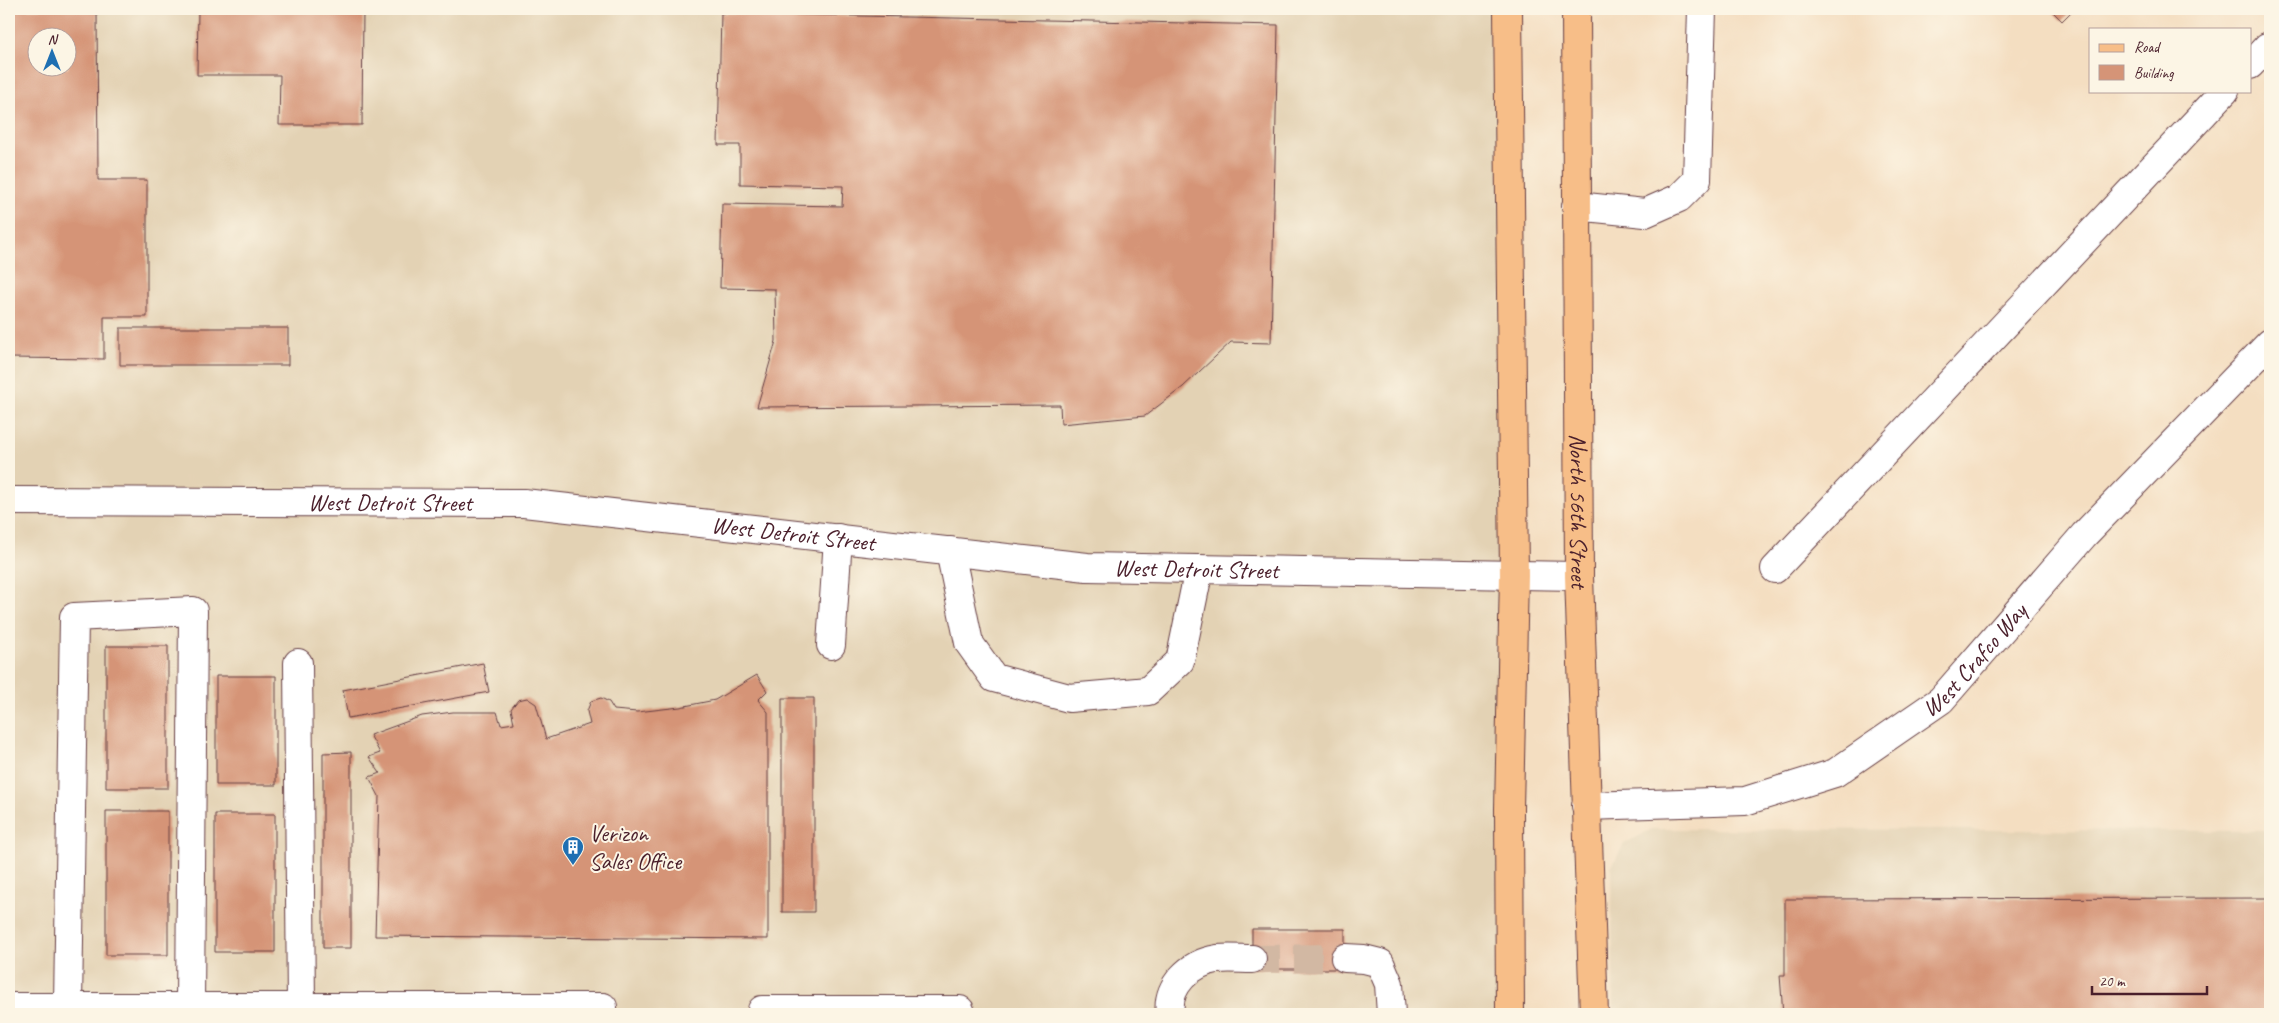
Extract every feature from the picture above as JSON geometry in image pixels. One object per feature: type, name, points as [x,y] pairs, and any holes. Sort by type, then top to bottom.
[{"type":"main road","points":[[1508,9],[1514,575],[1509,809],[1510,1014]]},
{"type":"main road","name":"North 56th Street","points":[[1576,9],[1579,576],[1594,1014]]},
{"type":"street","points":[[1576,206],[1645,212],[1679,198],[1698,180],[1702,9]]},
{"type":"street","points":[[1775,569],[2224,92]]},
{"type":"street","name":"West Crafco Way","points":[[1586,806],[1745,801],[1835,774],[1941,700],[2084,535],[2270,343]]},
{"type":"street","name":"West Detroit Street","points":[[9,501],[524,503],[1087,567],[1579,576]]},
{"type":"street","points":[[831,645],[838,538]]},
{"type":"street","points":[[950,551],[970,644],[994,678],[1070,698],[1148,691],[1180,661],[1199,568]]},
{"type":"street","points":[[68,1005],[74,617],[192,611],[206,1009]]},
{"type":"street","points":[[298,663],[301,1006]]},
{"type":"street","points":[[1170,1014],[1168,1002],[1178,982],[1194,967],[1216,959],[1252,958]]},
{"type":"street","points":[[1345,958],[1364,958],[1380,963],[1389,984],[1391,1014]]},
{"type":"street","points":[[9,1006],[68,1005],[206,1009],[301,1006],[603,1007]]},
{"type":"street","points":[[762,1010],[960,1010],[961,1014]]},
{"type":"shaded area","points":[[9,9],[1510,9],[1509,1014],[9,1014]]},
{"type":"shaded area","points":[[1652,829],[2270,831],[2270,1014],[1614,1014],[1611,868],[1624,844]]},
{"type":"building","points":[[9,9],[97,9],[98,180],[147,180],[147,317],[104,317],[104,359],[9,358]]},
{"type":"building","points":[[198,9],[363,9],[362,125],[279,125],[280,75],[197,75]]},
{"type":"building","points":[[2050,9],[2074,9],[2062,21]]},
{"type":"building","points":[[721,13],[1278,25],[1271,343],[1231,342],[1183,387],[1145,416],[1061,424],[1060,405],[757,407],[776,341],[775,289],[720,288],[722,204],[842,206],[843,186],[740,184],[740,145],[718,145]]},
{"type":"building","points":[[120,328],[288,328],[288,365],[120,365]]},
{"type":"building","points":[[106,646],[168,646],[168,788],[106,788]]},
{"type":"building","points":[[483,663],[489,692],[348,718],[343,690]]},
{"type":"building","name":"Verizon Sales Office","points":[[757,675],[767,691],[758,700],[768,712],[768,939],[375,936],[379,796],[369,777],[380,773],[369,757],[380,753],[370,735],[422,716],[453,712],[497,712],[501,725],[514,723],[511,709],[518,700],[527,698],[536,704],[546,739],[590,724],[587,711],[591,701],[601,698],[609,702],[614,710],[637,712],[680,707],[715,700]]},
{"type":"building","points":[[216,676],[276,676],[276,785],[216,785]]},
{"type":"building","points":[[782,698],[814,698],[814,912],[782,912]]},
{"type":"building","points":[[351,752],[351,948],[323,948],[323,753]]},
{"type":"building","points":[[106,811],[168,811],[168,955],[106,955]]},
{"type":"building","points":[[215,814],[275,814],[275,952],[215,952]]},
{"type":"building","points":[[2270,898],[2270,1014],[1783,1014],[1780,975],[1785,975],[1785,899]]},
{"type":"building","points":[[1252,929],[1345,929],[1345,969],[1252,969]]},
{"type":"tunnel","points":[[1252,959],[1345,958]]},
{"type":"place","name":"Verizon Sales Office","points":[[573,866]]}]
